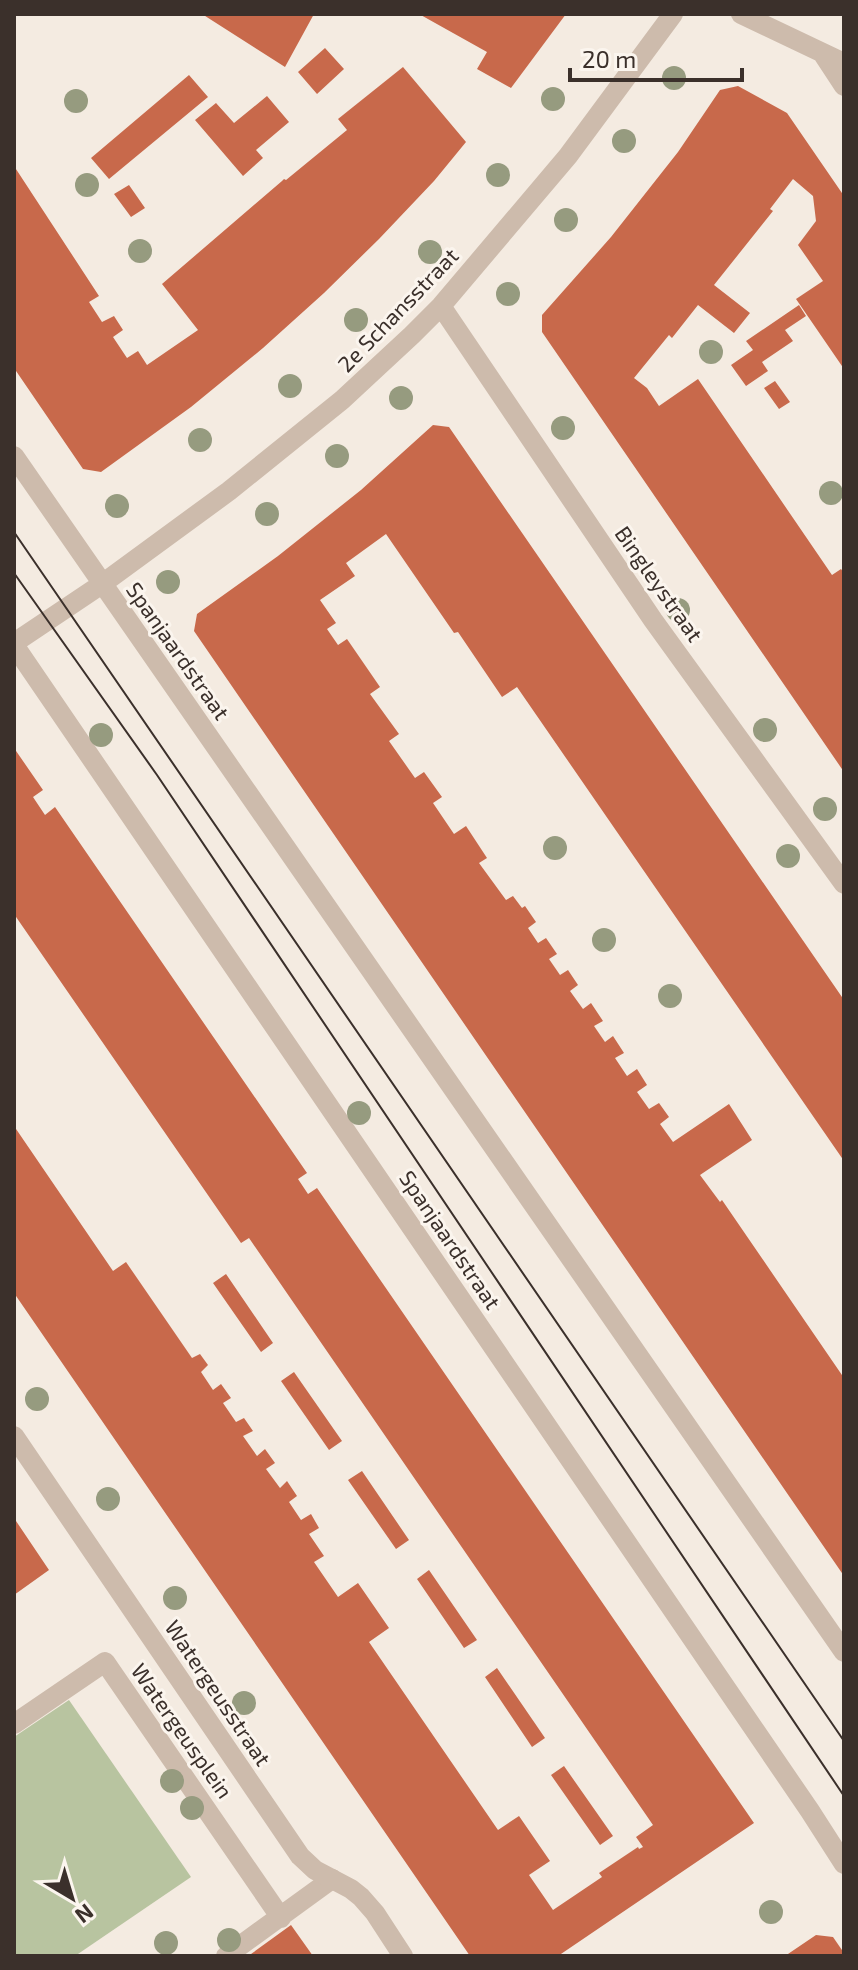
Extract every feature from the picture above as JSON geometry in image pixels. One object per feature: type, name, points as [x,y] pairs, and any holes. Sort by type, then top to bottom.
[{"type":"street","name":"2e Schansstraat","points":[[102,584],[229,491],[332,408],[441,306],[568,156],[673,14]]},
{"type":"street","points":[[741,14],[844,63]]},
{"type":"street","points":[[821,50],[844,86]]},
{"type":"street","name":"Bingleystraat","points":[[441,306],[653,620],[844,884]]},
{"type":"street","name":"Spanjaardstraat","points":[[14,456],[844,1652]]},
{"type":"street","name":"Spanjaardstraat","points":[[102,584],[14,644],[783,1771],[838,1843],[844,1864]]},
{"type":"street","name":"Watergeusstraat","points":[[14,1436],[300,1856],[315,1870],[361,1897],[403,1956]]},
{"type":"street","name":"Watergeusplein","points":[[14,1724],[105,1662],[281,1918]]},
{"type":"street","points":[[226,1956],[332,1879]]},
{"type":"green space","points":[[69,1700],[191,1877],[75,1956],[14,1956],[14,1737]]},
{"type":"building","points":[[202,14],[314,14],[285,67]]},
{"type":"building","points":[[419,14],[566,14],[511,88],[477,69],[487,52]]},
{"type":"building","points":[[325,48],[344,69],[317,94],[298,72]]},
{"type":"building","points":[[403,67],[466,142],[379,239],[263,348],[191,407],[101,472],[83,469],[14,368],[14,166],[99,296],[89,302],[102,322],[114,316],[123,330],[113,337],[127,358],[138,351],[147,365],[198,330],[162,284],[284,179],[347,130],[338,119]]},
{"type":"building","points":[[189,75],[208,97],[109,179],[91,158]]},
{"type":"building","points":[[738,86],[787,113],[844,196],[844,369],[796,299],[823,281],[798,245],[816,221],[813,196],[793,179],[770,209],[773,211],[714,285],[750,313],[734,333],[698,305],[634,378],[647,388],[659,406],[698,379],[832,575],[841,569],[844,573],[844,772],[542,332],[542,315],[611,237],[678,152],[720,90]]},
{"type":"building","points":[[267,96],[289,122],[256,150],[263,158],[243,176],[195,120],[216,103],[234,123]]},
{"type":"building","points":[[129,185],[145,208],[131,217],[114,194]]},
{"type":"building","points":[[799,305],[806,316],[785,330],[793,341],[762,362],[768,371],[746,386],[731,365],[753,350],[746,341]]},
{"type":"building","points":[[775,381],[790,402],[779,409],[764,388]]},
{"type":"building","points":[[433,425],[449,427],[844,1000],[844,1161],[517,687],[502,697],[386,534],[346,563],[355,576],[320,600],[336,623],[327,629],[338,645],[347,639],[380,687],[370,694],[399,734],[389,741],[415,778],[424,772],[442,797],[433,803],[454,834],[466,826],[487,858],[479,863],[506,900],[513,896],[522,908],[525,906],[536,922],[528,928],[538,943],[546,938],[557,954],[549,959],[560,975],[568,970],[578,985],[570,991],[583,1009],[591,1003],[603,1021],[594,1026],[605,1042],[613,1036],[624,1053],[615,1058],[627,1076],[637,1069],[647,1085],[637,1092],[649,1109],[659,1103],[669,1117],[660,1124],[673,1142],[729,1104],[752,1140],[700,1175],[720,1202],[722,1200],[844,1378],[844,1576],[194,631],[197,614],[278,556],[361,490]]},
{"type":"building","points":[[14,748],[43,790],[33,797],[45,815],[55,807],[307,1173],[298,1179],[308,1194],[317,1188],[754,1823],[558,1956],[470,1956],[14,1293],[14,1126],[113,1271],[126,1262],[192,1358],[200,1354],[208,1365],[201,1372],[213,1390],[221,1384],[231,1398],[223,1403],[236,1422],[244,1418],[253,1431],[243,1436],[257,1456],[265,1449],[275,1463],[266,1469],[280,1488],[287,1481],[297,1496],[289,1502],[301,1520],[311,1514],[319,1528],[309,1534],[324,1556],[314,1562],[338,1597],[358,1583],[389,1628],[369,1642],[498,1830],[519,1816],[550,1861],[529,1875],[553,1910],[602,1877],[599,1873],[638,1847],[643,1847],[636,1837],[653,1825],[249,1238],[241,1243],[14,914]]},
{"type":"building","points":[[226,1274],[273,1343],[261,1352],[213,1283]]},
{"type":"building","points":[[294,1372],[342,1441],[329,1450],[281,1381]]},
{"type":"building","points":[[362,1471],[409,1540],[396,1549],[348,1480]]},
{"type":"building","points":[[14,1518],[49,1570],[14,1595]]},
{"type":"building","points":[[429,1570],[477,1640],[464,1648],[417,1579]]},
{"type":"building","points":[[497,1668],[545,1738],[532,1747],[485,1677]]},
{"type":"building","points":[[564,1766],[613,1836],[600,1845],[551,1775]]},
{"type":"building","points":[[291,1925],[313,1956],[252,1956],[251,1954]]},
{"type":"building","points":[[816,1935],[833,1937],[844,1956],[785,1956]]},
{"type":"tram line","points":[[14,532],[844,1741]]},
{"type":"tram line","points":[[14,573],[157,775],[844,1796]]}]
